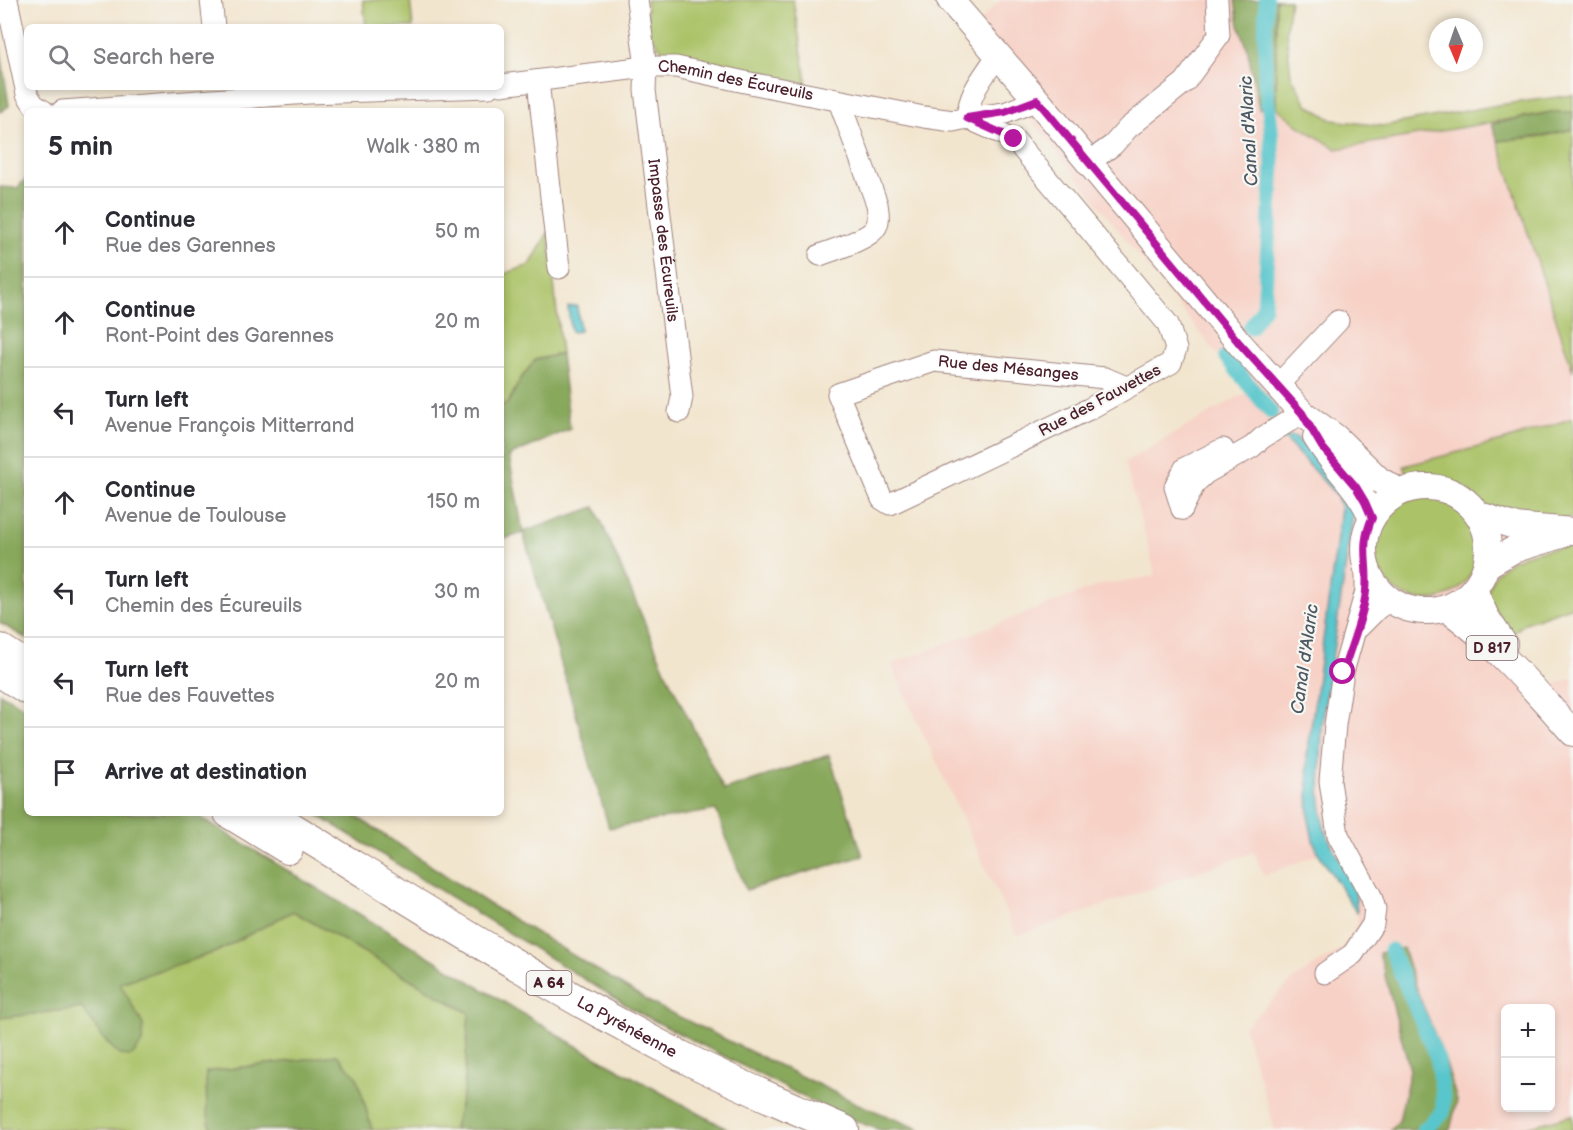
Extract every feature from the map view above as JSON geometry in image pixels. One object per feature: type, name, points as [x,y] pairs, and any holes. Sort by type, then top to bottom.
[{"type":"highway","points":[[0,649],[24,664]]},
{"type":"highway","points":[[0,672],[24,687]]},
{"type":"highway","name":"La Pyrénéenne","points":[[234,816],[484,970],[576,1023],[683,1080],[791,1130]]},
{"type":"highway","name":"La Pyrénéenne","points":[[273,816],[583,1003],[685,1058],[765,1097],[844,1130]]},
{"type":"main road","points":[[950,0],[1277,386],[1302,413],[1335,437],[1379,480],[1400,492]]},
{"type":"main road","points":[[1302,413],[1322,447],[1356,487],[1372,518]]},
{"type":"main road","points":[[1423,486],[1449,491],[1468,502],[1480,515],[1487,531],[1487,565],[1474,590],[1461,601],[1446,608],[1418,610],[1391,600],[1373,582],[1366,566],[1364,550],[1366,532],[1372,518],[1385,503],[1400,492],[1423,486]]},
{"type":"main road","points":[[1480,515],[1514,526],[1573,531]]},
{"type":"main road","points":[[1487,565],[1513,550],[1573,531]]},
{"type":"main road","name":"D 817","points":[[1474,590],[1486,617],[1536,691]]},
{"type":"main road","name":"D 817","points":[[1446,608],[1467,622],[1536,691],[1573,734]]},
{"type":"street","points":[[7,0],[24,80]]},
{"type":"street","points":[[211,0],[214,24]]},
{"type":"street","name":"Impasse des Écureuils","points":[[637,0],[646,67],[645,90],[682,397],[679,412]]},
{"type":"street","points":[[1089,162],[1113,145],[1128,128],[1185,82],[1219,35],[1217,0]]},
{"type":"street","points":[[967,118],[968,104],[972,94],[998,55]]},
{"type":"street","name":"Chemin des Écureuils","points":[[504,85],[646,67],[676,66],[839,101],[953,121],[1005,112],[1037,100]]},
{"type":"street","points":[[538,81],[559,268]]},
{"type":"street","points":[[26,90],[34,105],[39,108]]},
{"type":"street","points":[[89,108],[222,93],[310,102],[453,90]]},
{"type":"street","points":[[820,255],[867,236],[875,229],[879,217],[877,204],[839,101]]},
{"type":"street","name":"Rue des Fauvettes","points":[[890,504],[1089,409],[1171,363],[1176,350],[1168,324],[1014,139],[967,118]]},
{"type":"street","points":[[1277,386],[1338,321]]},
{"type":"street","name":"Rue des Mésanges","points":[[890,504],[882,499],[838,394],[934,361],[1105,378],[1126,387]]},
{"type":"street","points":[[1262,438],[1302,413]]},
{"type":"street","points":[[1325,973],[1353,954],[1372,924],[1376,909],[1338,835],[1330,781],[1343,672],[1366,591],[1366,566]]},
{"type":"street","points":[[1354,633],[1364,620],[1391,600]]},
{"type":"shaded area","points":[[1001,0],[1235,0],[1259,109],[1276,107],[1299,126],[1337,149],[1492,124],[1573,371],[1573,418],[1506,440],[1405,466],[1408,477],[1440,479],[1465,489],[1493,513],[1522,521],[1510,636],[1552,685],[1573,678],[1573,1115],[1520,1130],[1450,1130],[1457,1101],[1444,1057],[1415,986],[1403,948],[1379,954],[1410,1070],[1399,1121],[1390,1130],[1275,1130],[1244,1027],[1294,979],[1343,948],[1358,923],[1357,913],[1319,854],[1264,876],[1254,852],[1017,936],[891,664],[1103,584],[1156,576],[1125,462],[1247,392],[979,54],[962,39]]},
{"type":"green space","points":[[363,0],[410,0],[413,24],[366,24]]},
{"type":"green space","points":[[646,0],[793,0],[807,84],[668,58],[649,33]]},
{"type":"green space","points":[[1235,0],[1276,0],[1276,107],[1259,109]]},
{"type":"green space","points":[[1276,0],[1290,0],[1286,31],[1291,75],[1307,104],[1332,120],[1382,126],[1498,105],[1573,95],[1573,112],[1552,112],[1337,149],[1299,126],[1276,107]]},
{"type":"green space","points":[[0,46],[9,106],[0,112]]},
{"type":"green space","points":[[1552,112],[1573,112],[1573,129],[1544,136],[1498,141],[1492,124]]},
{"type":"green space","points":[[1573,129],[1573,371],[1498,141],[1544,136]]},
{"type":"green space","points":[[24,181],[24,637],[0,623],[0,187],[17,188]]},
{"type":"green space","points":[[549,231],[561,354],[535,360],[520,380],[508,403],[504,405],[504,274],[530,265]]},
{"type":"green space","points":[[561,354],[570,429],[509,456],[523,532],[595,507],[668,677],[724,790],[829,755],[863,856],[746,890],[716,810],[609,828],[523,533],[504,539],[504,405],[508,403],[520,380],[535,360]]},
{"type":"green space","points":[[1573,418],[1573,518],[1540,521],[1493,513],[1465,489],[1440,479],[1408,477],[1404,466],[1506,440]]},
{"type":"green space","points":[[1426,496],[1446,500],[1463,511],[1474,528],[1478,548],[1474,568],[1463,585],[1446,596],[1426,600],[1406,596],[1389,585],[1378,568],[1374,548],[1378,528],[1389,511],[1406,500]]},
{"type":"green space","points":[[1573,546],[1573,606],[1525,623],[1510,636],[1487,595],[1499,571],[1509,563],[1533,552]]},
{"type":"green space","points":[[0,693],[24,707],[24,816],[198,816],[573,1044],[729,1130],[455,1130],[464,1090],[469,1013],[293,911],[216,952],[120,983],[143,1025],[142,1043],[132,1056],[119,1055],[104,1039],[82,1008],[0,1018]]},
{"type":"green space","points":[[319,816],[356,816],[492,906],[653,1004],[858,1104],[922,1130],[880,1130],[839,1115],[641,1014]]},
{"type":"green space","points":[[293,911],[469,1013],[464,1090],[455,1130],[372,1130],[357,1078],[337,1055],[206,1072],[207,1110],[211,1130],[0,1130],[0,1018],[82,1008],[104,1039],[143,1025],[119,983],[216,952]]},
{"type":"green space","points":[[1403,948],[1415,986],[1444,1057],[1457,1101],[1450,1130],[1390,1130],[1399,1121],[1410,1070],[1379,953]]},
{"type":"green space","points":[[337,1055],[357,1077],[372,1130],[211,1130],[207,1110],[206,1072]]},
{"type":"green space","points":[[1573,1115],[1573,1130],[1519,1129]]},
{"type":"water","points":[[577,306],[580,331],[571,332],[568,307]]},
{"type":"water","points":[[1296,437],[1355,502],[1322,726],[1320,793],[1324,827],[1334,850],[1355,886],[1357,913],[1319,854],[1313,840],[1309,820],[1307,757],[1341,509],[1337,496],[1284,438]]},
{"type":"waterway","name":"Canal d'Alaric","points":[[1250,328],[1264,307],[1273,166],[1265,77],[1266,0]]},
{"type":"waterway","name":"Canal d'Alaric","points":[[1228,355],[1226,357],[1271,412]]},
{"type":"waterway","name":"Canal d'Alaric","points":[[1391,950],[1438,1060],[1443,1112],[1424,1130]]},
{"type":"route","points":[[1014,139],[967,118],[1005,112],[1037,100],[1240,344],[1302,413],[1322,447],[1356,487],[1372,518],[1366,532],[1364,550],[1366,591],[1343,672]]}]
